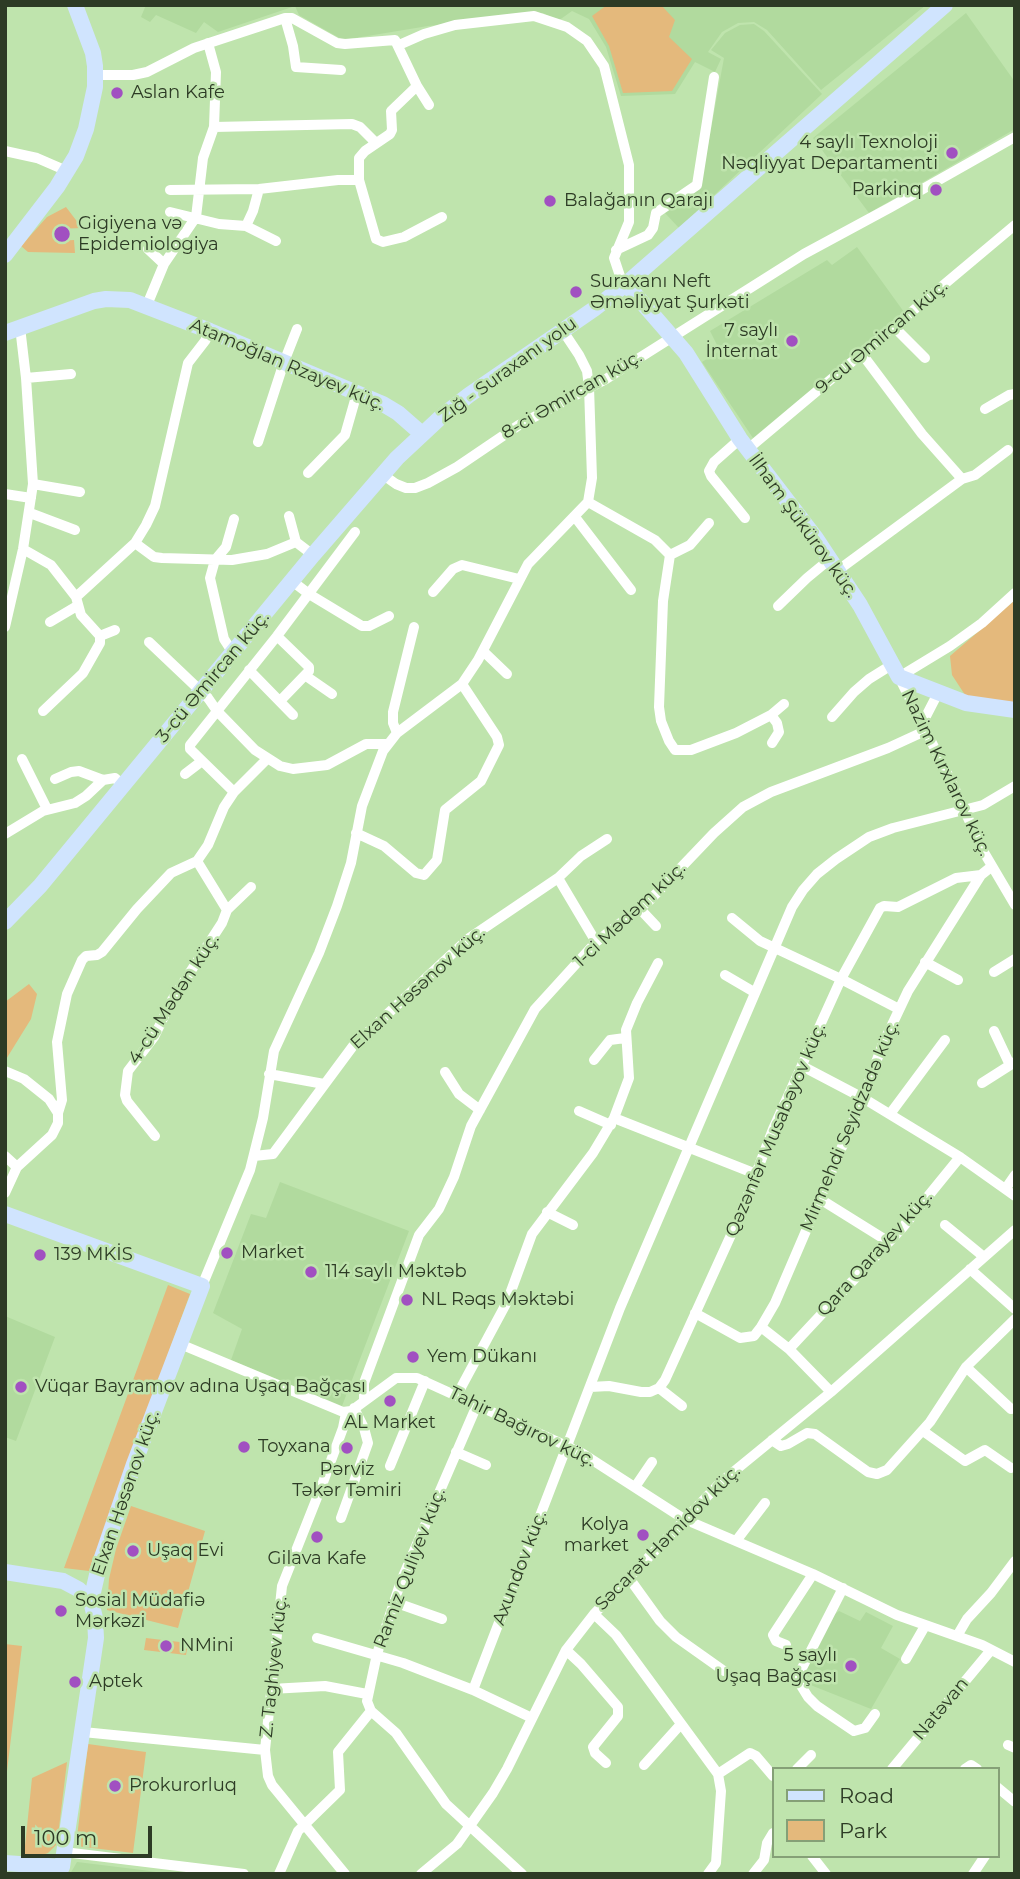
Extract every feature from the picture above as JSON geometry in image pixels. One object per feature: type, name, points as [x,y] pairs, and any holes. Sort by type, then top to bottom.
[{"type":"street","points":[[64,5],[88,39]]},
{"type":"street","points":[[5,255],[49,199],[67,171],[86,129],[95,75],[93,53],[75,5]]},
{"type":"street","name":"Zığ - Suraxanı yolu","points":[[422,434],[469,395],[626,284],[945,5]]},
{"type":"street","points":[[399,45],[455,25],[534,16],[567,27],[587,41],[604,66],[629,165],[629,222],[614,258],[626,284]]},
{"type":"street","points":[[95,75],[133,75],[147,72],[183,52],[285,18],[298,20],[337,43],[391,39],[399,45],[417,86],[429,105]]},
{"type":"street","points":[[285,18],[296,67],[341,70]]},
{"type":"street","points":[[147,305],[164,264],[196,217],[203,158],[214,127],[216,72],[208,43]]},
{"type":"street","points":[[616,250],[648,235],[653,228],[656,213],[697,185],[714,77]]},
{"type":"street","points":[[417,86],[394,105],[391,111],[390,134],[359,158],[359,180],[376,239],[383,242],[404,237],[442,217]]},
{"type":"street","points":[[214,127],[352,124],[360,127],[376,143]]},
{"type":"street","name":"8-ci Əmircan küç.","points":[[382,474],[406,488],[428,483],[519,425],[606,379],[804,254],[1015,137]]},
{"type":"street","points":[[5,151],[37,158],[67,171]]},
{"type":"street","points":[[170,190],[259,189],[359,180]]},
{"type":"street","points":[[246,226],[259,189]]},
{"type":"street","points":[[170,212],[219,224],[246,226],[276,240]]},
{"type":"street","name":"9-cu Əmircan küç.","points":[[745,518],[711,476],[709,471],[714,462],[744,444],[862,354],[1015,225]]},
{"type":"street","points":[[148,249],[164,264]]},
{"type":"street","name":"İlham Şükürov küç.","points":[[626,284],[673,335],[698,370],[744,444],[834,565],[896,670]]},
{"type":"street","name":"Atamoğlan Rzayev küç.","points":[[12,330],[106,299],[130,300],[358,393],[398,413],[422,434]]},
{"type":"street","points":[[894,327],[925,358]]},
{"type":"street","points":[[258,442],[297,329]]},
{"type":"street","points":[[5,627],[23,549],[33,484],[26,378],[12,330]]},
{"type":"street","points":[[50,622],[76,601],[135,543],[146,526],[155,506],[188,363],[210,331]]},
{"type":"street","points":[[5,1214],[202,1286],[254,1156],[269,1074],[279,1038],[319,953],[337,906],[351,863],[362,806],[387,744],[397,733],[462,684],[483,651],[528,564],[588,502],[592,478],[589,387],[583,363],[563,331]]},
{"type":"street","points":[[862,354],[922,433],[962,479]]},
{"type":"street","points":[[26,378],[71,374]]},
{"type":"street","points":[[308,473],[345,435],[358,393]]},
{"type":"street","points":[[985,409],[1015,394]]},
{"type":"street","name":"3-cü Əmircan küç.","points":[[5,922],[33,893],[119,781],[201,692],[382,474],[422,434]]},
{"type":"street","points":[[778,606],[807,578],[834,565],[962,479],[975,475],[1008,450]]},
{"type":"street","points":[[33,484],[80,492]]},
{"type":"street","points":[[5,495],[31,498]]},
{"type":"street","points":[[588,502],[655,540],[670,555]]},
{"type":"street","points":[[30,513],[75,530]]},
{"type":"street","points":[[289,516],[296,542],[313,555]]},
{"type":"street","points":[[575,517],[631,590]]},
{"type":"street","points":[[233,653],[225,639],[210,578],[215,560],[226,547],[234,519]]},
{"type":"street","points":[[670,555],[690,545],[709,523]]},
{"type":"street","points":[[234,792],[190,750],[190,745],[355,532]]},
{"type":"street","points":[[135,543],[154,557],[232,560],[267,554],[296,542]]},
{"type":"street","points":[[23,549],[51,565],[76,601],[81,615],[100,636],[100,643],[83,673],[43,711]]},
{"type":"street","points":[[670,555],[663,601],[659,707],[661,721],[675,750],[691,750],[736,733],[771,715],[784,704]]},
{"type":"street","points":[[433,592],[457,566],[519,579]]},
{"type":"street","points":[[292,581],[362,626],[369,626],[389,616]]},
{"type":"street","points":[[832,717],[869,679],[950,646],[982,623],[1015,593]]},
{"type":"street","points":[[397,733],[393,712],[414,627]]},
{"type":"street","points":[[100,636],[115,630]]},
{"type":"street","points":[[277,636],[309,667],[306,676],[280,701]]},
{"type":"street","points":[[149,642],[267,759],[280,766],[293,769],[312,767],[338,761],[366,744],[387,744]]},
{"type":"street","points":[[483,651],[507,674]]},
{"type":"street","points":[[248,670],[293,715]]},
{"type":"street","points":[[896,670],[938,693],[966,702],[1015,710]]},
{"type":"street","name":"Nazim Kırxlarov küç.","points":[[896,670],[992,867],[1015,905]]},
{"type":"street","points":[[306,676],[332,694]]},
{"type":"street","points":[[356,833],[384,846],[416,873],[424,875],[437,860],[445,810],[481,781],[499,745],[497,737],[462,684]]},
{"type":"street","points":[[924,727],[938,693]]},
{"type":"street","points":[[771,715],[779,732],[772,743]]},
{"type":"street","name":"1-ci Mədəm küç.","points":[[364,1401],[364,1383],[419,1235],[439,1209],[454,1177],[471,1126],[528,1019],[596,942],[640,909],[743,807],[771,792],[888,748],[924,727]]},
{"type":"street","points":[[22,759],[47,809]]},
{"type":"street","points":[[5,1193],[17,1167],[52,1135],[58,1123],[62,1100],[57,1042],[67,994],[82,960],[86,956],[102,952],[171,873],[197,861],[208,845],[224,807],[234,792],[267,759]]},
{"type":"street","points":[[185,774],[202,761]]},
{"type":"street","points":[[55,779],[79,771],[103,780],[119,781],[124,767]]},
{"type":"street","points":[[5,834],[47,809],[75,803],[103,780]]},
{"type":"street","points":[[965,811],[1015,786]]},
{"type":"street","name":"Axundov küç.","points":[[472,1690],[620,1308],[773,947],[803,890],[836,859],[869,837],[893,828],[965,811]]},
{"type":"street","name":"Elxan Həsənov küç.","points":[[254,1156],[272,1154],[347,1053],[370,1028],[468,939],[558,878],[581,856],[607,839]]},
{"type":"street","points":[[197,861],[227,910]]},
{"type":"street","name":"Mirmehdi Seyidzadə küç.","points":[[761,1327],[775,1303],[899,1009],[925,962],[981,876],[992,867]]},
{"type":"street","name":"Qəzənfər Musabəyov küç.","points":[[659,1388],[695,1313],[773,1129],[841,979],[880,908],[898,907],[956,878],[981,876]]},
{"type":"street","points":[[558,878],[596,942]]},
{"type":"street","name":"4-cü Mədən küç.","points":[[155,1136],[124,1095],[128,1071],[154,1037],[172,1000],[222,923],[227,910],[251,887]]},
{"type":"street","points":[[640,909],[656,926]]},
{"type":"street","points":[[732,918],[753,936],[773,947],[899,1009]]},
{"type":"street","points":[[994,972],[1015,959]]},
{"type":"street","points":[[925,962],[958,980]]},
{"type":"street","points":[[457,1395],[507,1301],[527,1243],[547,1212],[593,1153],[612,1121],[629,1079],[625,1038],[637,1003],[658,963]]},
{"type":"street","points":[[725,975],[754,992]]},
{"type":"street","points":[[982,1083],[1012,1063],[994,1031]]},
{"type":"street","points":[[594,1060],[610,1040],[625,1038]]},
{"type":"street","points":[[890,1114],[945,1040]]},
{"type":"street","points":[[802,1066],[890,1114],[1010,1192],[1015,1175]]},
{"type":"street","points":[[5,1072],[33,1084],[58,1113]]},
{"type":"street","points":[[445,1072],[459,1094],[480,1110]]},
{"type":"street","points":[[269,1074],[324,1084]]},
{"type":"street","points":[[579,1111],[688,1147],[756,1174]]},
{"type":"street","points":[[5,1156],[17,1167]]},
{"type":"street","name":"Qara Qarayev küç.","points":[[789,1349],[889,1242],[960,1157]]},
{"type":"street","points":[[820,1199],[889,1242]]},
{"type":"street","points":[[547,1212],[573,1225]]},
{"type":"street","points":[[945,1225],[984,1257]]},
{"type":"street","name":"Səcarət Həmidov küç.","points":[[421,1874],[457,1844],[507,1769],[566,1650],[594,1614],[720,1482],[831,1392],[1015,1230]]},
{"type":"street","points":[[970,1269],[1015,1309]]},
{"type":"street","name":"Elxan Həsənov küç.","points":[[63,1864],[96,1639],[96,1618],[91,1601],[110,1532],[202,1286]]},
{"type":"street","points":[[695,1313],[740,1338],[754,1336],[761,1327],[789,1349],[831,1392]]},
{"type":"street","points":[[772,1440],[781,1446],[807,1433],[814,1434],[868,1472],[877,1474],[887,1470],[923,1431],[966,1367],[1015,1319]]},
{"type":"street","points":[[180,1344],[334,1410],[350,1410],[364,1427],[368,1443],[341,1518]]},
{"type":"street","points":[[966,1367],[1011,1409]]},
{"type":"street","name":"Tahir Bağırov küç.","points":[[350,1410],[396,1378],[411,1376],[425,1381],[566,1445],[684,1519],[925,1626],[957,1636],[1015,1662]]},
{"type":"street","points":[[390,1466],[425,1381]]},
{"type":"street","points":[[590,1387],[609,1386],[641,1392],[659,1388],[682,1406]]},
{"type":"street","name":"Ramiz Quliyev küç.","points":[[367,1694],[394,1602],[477,1405]]},
{"type":"street","name":"Z. Taghiyev küç.","points":[[83,1732],[265,1750],[282,1586],[350,1410]]},
{"type":"street","points":[[923,1431],[965,1461],[985,1450],[1011,1468]]},
{"type":"street","points":[[456,1452],[486,1465]]},
{"type":"street","points":[[635,1487],[652,1462]]},
{"type":"street","points":[[736,1541],[765,1503]]},
{"type":"street","points":[[957,1636],[967,1619],[1015,1561]]},
{"type":"street","points":[[5,1572],[63,1581],[78,1589],[91,1601]]},
{"type":"street","points":[[786,1645],[776,1641],[773,1636],[813,1574]]},
{"type":"street","points":[[629,1578],[660,1621],[676,1637],[724,1671]]},
{"type":"street","points":[[843,1588],[800,1672],[800,1684],[817,1706],[854,1731],[865,1728],[875,1714]]},
{"type":"street","points":[[394,1602],[442,1619]]},
{"type":"street","points":[[594,1614],[616,1635],[718,1774],[721,1791],[716,1863],[708,1874]]},
{"type":"street","points":[[905,1659],[925,1626]]},
{"type":"street","points":[[317,1638],[377,1654],[472,1690],[532,1718]]},
{"type":"street","points":[[566,1650],[618,1707],[618,1716],[593,1747],[595,1753],[606,1763]]},
{"type":"street","name":"Natəvan","points":[[894,1767],[991,1650]]},
{"type":"street","points":[[271,1689],[325,1686],[367,1694],[372,1711],[392,1728],[437,1793],[522,1874]]},
{"type":"street","points":[[279,1874],[303,1825],[340,1790],[338,1752],[372,1711]]},
{"type":"street","points":[[644,1765],[681,1724]]},
{"type":"street","points":[[265,1750],[268,1776],[272,1785],[345,1874]]},
{"type":"street","points":[[718,1774],[750,1753],[772,1775]]},
{"type":"street","points":[[799,1767],[811,1755]]},
{"type":"street","points":[[999,1789],[1015,1802]]},
{"type":"street","points":[[752,1874],[764,1860],[767,1843],[772,1835]]},
{"type":"street","points":[[814,1858],[827,1874]]},
{"type":"street","points":[[973,1874],[984,1858]]},
{"type":"street","points":[[5,1863],[244,1874]]},
{"type":"shaded area","points":[[146,5],[926,5],[821,90],[767,30],[754,22],[738,23],[722,32],[708,52],[721,59],[715,72],[695,62],[675,94],[621,96],[606,47],[589,19],[572,11],[558,21],[543,13],[428,26],[343,40],[299,15],[295,6],[218,32],[204,22],[196,33],[156,15],[150,22],[141,17]]},
{"type":"shaded area","points":[[966,13],[1015,82],[1015,129],[869,213],[813,138]]},
{"type":"shaded area","points":[[754,24],[764,31],[822,94],[679,228],[664,212],[700,189],[724,58],[711,50],[725,33],[740,25]]},
{"type":"shaded area","name":"7 saylı İnternat","points":[[857,247],[904,312],[753,438],[702,362],[720,351],[710,331],[827,260],[832,265]]},
{"type":"shaded area","name":"114 saylı Məktəb","points":[[280,1182],[409,1231],[342,1406],[231,1360],[242,1329],[213,1313],[251,1214],[266,1218]]},
{"type":"shaded area","name":"Vüqar Bayramov adına Uşaq Bağçası","points":[[5,1316],[55,1337],[16,1441],[5,1437]]},
{"type":"shaded area","name":"5 saylı Uşaq Bağçası","points":[[839,1611],[860,1621],[866,1612],[893,1626],[881,1648],[900,1659],[871,1709],[808,1684],[810,1678],[803,1673],[831,1617]]},
{"type":"shaded area","points":[[77,1862],[142,1870],[170,1874],[70,1874]]},
{"type":"green space","points":[[607,5],[661,5],[675,20],[669,37],[692,59],[672,91],[623,93],[609,46],[592,16]]},
{"type":"green space","points":[[66,207],[82,228],[56,229],[57,241],[74,240],[75,253],[28,252],[21,246],[47,217]]},
{"type":"green space","points":[[1015,600],[1015,707],[967,698],[952,675],[950,656]]},
{"type":"green space","points":[[29,984],[37,994],[31,1019],[5,1061],[5,1002]]},
{"type":"green space","points":[[168,1285],[190,1294],[89,1571],[64,1568]]},
{"type":"green space","points":[[131,1506],[205,1531],[178,1628],[107,1610],[109,1579]]},
{"type":"green space","name":"NMini","points":[[146,1638],[188,1643],[186,1655],[144,1650]]},
{"type":"green space","points":[[5,1644],[22,1646],[5,1788]]},
{"type":"green space","points":[[88,1744],[146,1752],[133,1853],[76,1846]]},
{"type":"green space","points":[[67,1762],[57,1844],[48,1853],[37,1857],[24,1856],[32,1778]]},
{"type":"place","name":"Aslan Kafe","points":[[117,93]]},
{"type":"place","name":"4 saylı Texnoloji Nəqliyyat Departamenti","points":[[952,153]]},
{"type":"place","name":"Parkinq","points":[[936,190]]},
{"type":"place","name":"Balağanın Qarajı","points":[[550,201]]},
{"type":"place","name":"Gigiyena və Epidemiologiya","points":[[62,234]]},
{"type":"place","name":"Suraxanı Neft Əməliyyat Şurkəti","points":[[576,292]]},
{"type":"place","name":"7 saylı İnternat","points":[[792,341]]},
{"type":"place","name":"Market","points":[[227,1253]]},
{"type":"place","name":"139 MKİS","points":[[40,1255]]},
{"type":"place","name":"114 saylı Məktəb","points":[[311,1272]]},
{"type":"place","name":"NL Rəqs Məktəbi","points":[[407,1300]]},
{"type":"place","name":"Yem Dükanı","points":[[413,1357]]},
{"type":"place","name":"Vüqar Bayramov adına Uşaq Bağçası","points":[[21,1387]]},
{"type":"place","name":"AL Market","points":[[390,1401]]},
{"type":"place","name":"Toyxana","points":[[244,1447]]},
{"type":"place","name":"Pərviz Təkər Təmiri","points":[[347,1448]]},
{"type":"place","name":"Kolya market","points":[[643,1535]]},
{"type":"place","name":"Gilava Kafe","points":[[317,1537]]},
{"type":"place","name":"Uşaq Evi","points":[[133,1551]]},
{"type":"place","name":"Sosial Müdafiə Mərkəzi","points":[[61,1611]]},
{"type":"place","name":"NMini","points":[[166,1646]]},
{"type":"place","name":"5 saylı Uşaq Bağçası","points":[[851,1666]]},
{"type":"place","name":"Aptek","points":[[75,1682]]},
{"type":"place","name":"Prokurorluq","points":[[115,1786]]}]
